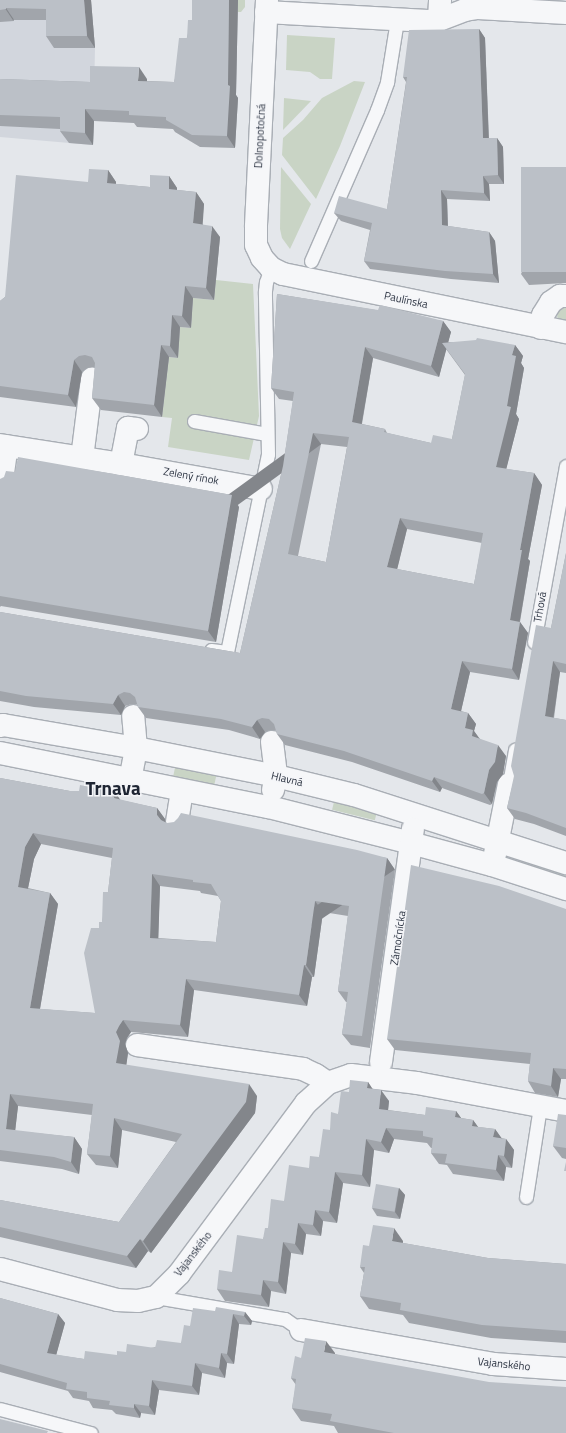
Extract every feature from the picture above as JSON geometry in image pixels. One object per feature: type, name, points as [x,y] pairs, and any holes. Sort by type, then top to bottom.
[{"type":"street","points":[[266,6],[397,20],[428,21],[440,10],[465,10],[478,8],[566,13]]},
{"type":"street","name":"Dolnopotočná","points":[[266,6],[256,245],[262,258],[271,268]]},
{"type":"street","name":"Paulínska","points":[[271,268],[283,274],[566,332]]},
{"type":"street","points":[[541,328],[543,315],[551,302],[560,296],[566,296]]},
{"type":"street","points":[[82,458],[92,379]]},
{"type":"street","points":[[121,464],[128,428],[137,429]]},
{"type":"street","name":"Zelený rínok","points":[[2,480],[3,446],[121,464],[261,489]]},
{"type":"street","points":[[130,780],[136,748],[133,716]]},
{"type":"street","name":"Hlavná","points":[[0,726],[3,725],[136,748],[276,776],[354,795],[566,863]]},
{"type":"street","points":[[269,807],[276,776],[272,742]]},
{"type":"street","points":[[0,753],[269,807],[492,865],[566,889]]},
{"type":"street","points":[[492,865],[509,784]]},
{"type":"street","points":[[177,822],[182,790]]},
{"type":"street","name":"Zámočnícka","points":[[381,1062],[416,814]]},
{"type":"street","points":[[137,1045],[303,1069],[316,1075],[328,1084]]},
{"type":"street","name":"Vajanského","points":[[156,1297],[179,1274],[306,1103],[328,1084],[351,1075],[378,1078],[416,1083],[566,1111]]},
{"type":"street","points":[[0,1269],[117,1300],[138,1301],[156,1297]]},
{"type":"street","name":"Vajanského","points":[[301,1330],[493,1364],[566,1369]]},
{"type":"lane","points":[[311,261],[377,110],[387,82],[397,20]]},
{"type":"lane","points":[[199,648],[227,652],[268,454],[265,291],[266,282],[271,268]]},
{"type":"lane","points":[[194,421],[267,434]]},
{"type":"lane","name":"Trhová","points":[[532,654],[566,466]]},
{"type":"lane","points":[[509,784],[517,738]]},
{"type":"lane","points":[[526,1197],[540,1107]]},
{"type":"lane","points":[[156,1297],[285,1319],[301,1330]]},
{"type":"lane","points":[[0,1408],[91,1433]]},
{"type":"shaded area","points":[[15,0],[55,20],[95,48],[93,145],[0,137],[0,1]]},
{"type":"green space","points":[[238,0],[245,0],[245,7],[241,12],[238,12]]},
{"type":"green space","points":[[287,35],[335,38],[332,79],[320,79],[310,72],[286,70]]},
{"type":"green space","points":[[354,81],[365,82],[340,146],[316,199],[282,155],[283,138],[303,120],[322,98]]},
{"type":"green space","points":[[284,98],[311,101],[283,130]]},
{"type":"green space","points":[[281,167],[311,204],[290,249],[282,238],[280,229]]},
{"type":"green space","points":[[216,280],[253,284],[259,416],[249,460],[168,447],[172,418],[162,417],[169,357],[178,358],[180,327],[191,328],[193,298],[214,300]]},
{"type":"green space","points":[[566,307],[566,326],[559,321],[557,316],[559,311]]},
{"type":"green space","points":[[176,763],[217,772],[214,787],[173,779]]},
{"type":"green space","points":[[335,798],[378,809],[375,820],[332,810]]},
{"type":"green space","points":[[523,856],[566,870],[565,879],[519,867]]},
{"type":"building","points":[[0,0],[84,0],[87,36],[46,36],[46,9],[6,8],[0,10]]},
{"type":"building","points":[[192,0],[229,0],[228,85],[230,86],[227,136],[192,135],[166,120],[166,117],[129,115],[129,111],[85,109],[85,133],[60,131],[60,117],[0,115],[0,79],[90,82],[90,66],[139,67],[138,81],[174,82],[179,38],[187,38],[188,20],[192,20]]},
{"type":"building","points":[[479,29],[483,138],[497,138],[498,175],[483,176],[484,193],[441,190],[442,225],[489,232],[493,274],[445,271],[364,261],[372,223],[334,213],[339,196],[387,209],[407,77],[403,77],[409,30]]},
{"type":"building","points":[[521,167],[566,167],[566,272],[521,272]]},
{"type":"building","points":[[89,169],[108,170],[107,183],[150,187],[150,175],[169,176],[169,189],[196,192],[193,223],[212,226],[206,288],[185,286],[182,316],[172,315],[170,346],[161,345],[154,405],[92,398],[95,363],[92,357],[85,355],[79,356],[74,360],[68,395],[0,386],[0,301],[5,297],[16,175],[88,182]]},
{"type":"building","points":[[277,294],[378,310],[380,305],[443,321],[431,366],[365,347],[352,422],[385,429],[384,432],[431,443],[433,435],[452,439],[465,374],[442,343],[476,340],[477,338],[515,345],[512,355],[516,356],[507,406],[511,407],[496,467],[534,473],[520,550],[522,550],[510,620],[520,622],[512,669],[462,661],[451,709],[468,713],[465,728],[473,730],[472,736],[498,745],[495,762],[489,770],[484,793],[482,794],[434,777],[432,781],[344,751],[277,734],[274,724],[269,719],[262,718],[257,720],[252,727],[221,719],[138,707],[135,697],[130,693],[124,692],[118,695],[113,704],[26,696],[0,691],[0,612],[240,653],[283,466],[294,392],[271,388]],"holes":[[[313,433],[349,437],[326,562],[288,554]],[[400,518],[483,533],[474,584],[387,567]]]},
{"type":"building","points":[[18,457],[232,495],[208,631],[0,596],[0,479],[4,477],[6,471],[15,472]]},
{"type":"building","points":[[566,553],[566,664],[553,661],[545,716],[566,720],[566,828],[526,813],[507,808],[514,776],[511,766],[536,625],[551,628]]},
{"type":"building","points":[[0,778],[70,791],[79,791],[80,785],[115,792],[114,798],[157,808],[157,815],[161,820],[167,823],[174,822],[181,813],[357,850],[387,858],[362,1036],[342,1034],[348,992],[338,991],[349,906],[315,901],[306,965],[304,965],[299,995],[186,979],[180,1025],[123,1020],[119,1026],[116,1032],[120,1041],[116,1063],[249,1084],[246,1102],[143,1241],[140,1239],[127,1256],[0,1227],[0,1200],[119,1222],[182,1134],[114,1118],[110,1156],[87,1154],[93,1104],[10,1094],[6,1129],[74,1137],[71,1162],[54,1157],[0,1150]],"holes":[[[33,833],[113,848],[108,892],[103,892],[102,922],[99,922],[99,928],[91,928],[84,953],[95,1013],[30,1008],[50,893],[18,887],[25,847]],[[152,874],[211,884],[221,901],[216,942],[150,938]]]},
{"type":"building","points":[[411,865],[499,886],[566,909],[566,1069],[553,1068],[551,1086],[528,1081],[531,1053],[387,1039]]},
{"type":"building","points":[[350,1080],[368,1082],[367,1088],[381,1090],[379,1109],[425,1115],[426,1107],[456,1111],[455,1117],[473,1120],[472,1126],[495,1129],[493,1137],[506,1139],[504,1156],[498,1155],[496,1170],[445,1163],[447,1154],[431,1153],[433,1138],[423,1136],[423,1131],[386,1128],[381,1142],[366,1139],[362,1175],[335,1172],[329,1212],[315,1210],[313,1225],[298,1223],[295,1244],[283,1242],[278,1282],[263,1280],[261,1295],[217,1289],[219,1270],[232,1272],[237,1235],[263,1239],[265,1228],[268,1228],[271,1199],[284,1201],[289,1165],[309,1168],[310,1156],[319,1157],[323,1129],[330,1130],[331,1112],[338,1114],[341,1091],[349,1092]]},
{"type":"building","points":[[558,1114],[566,1115],[566,1148],[553,1146]]},
{"type":"building","points":[[376,1184],[399,1188],[394,1212],[372,1208]]},
{"type":"building","points":[[373,1225],[394,1228],[392,1241],[488,1258],[566,1264],[566,1331],[482,1325],[400,1310],[401,1303],[360,1296],[365,1267],[360,1267],[363,1245],[369,1246]]},
{"type":"building","points":[[0,1298],[58,1314],[47,1353],[84,1359],[85,1351],[117,1355],[117,1351],[126,1352],[127,1344],[155,1348],[157,1340],[181,1343],[184,1325],[190,1326],[193,1308],[215,1311],[216,1307],[245,1312],[244,1316],[233,1314],[227,1354],[221,1353],[219,1368],[195,1363],[192,1386],[152,1380],[149,1406],[134,1404],[134,1408],[109,1405],[110,1401],[87,1398],[87,1392],[66,1389],[67,1383],[0,1364]]},
{"type":"building","points":[[305,1338],[326,1341],[324,1352],[489,1382],[566,1387],[566,1433],[394,1433],[330,1421],[332,1414],[292,1408],[296,1379],[291,1378],[295,1356],[301,1358]]},
{"type":"building","points":[[0,1419],[48,1431],[47,1433],[0,1433]]},
{"type":"district","name":"Trnava","points":[[113,788]]}]
